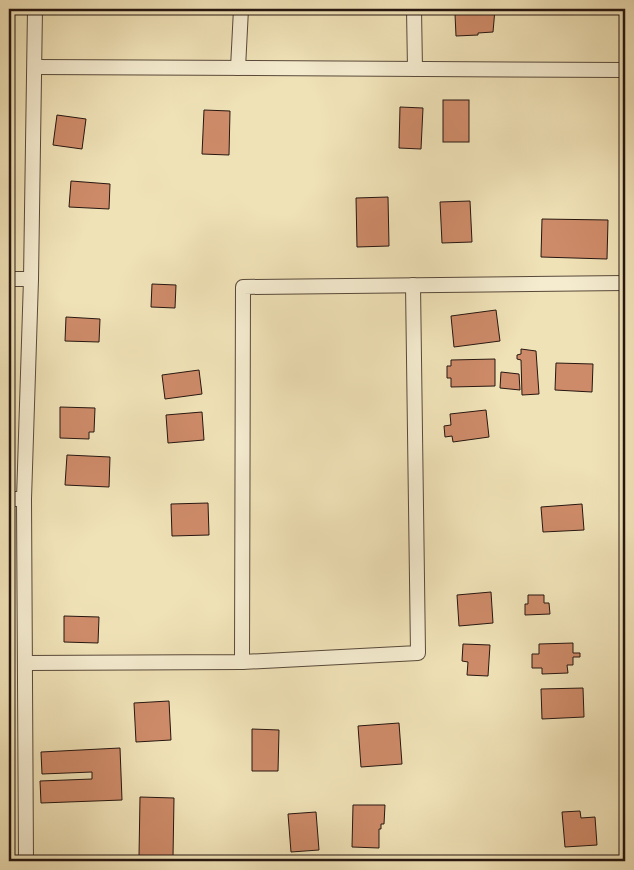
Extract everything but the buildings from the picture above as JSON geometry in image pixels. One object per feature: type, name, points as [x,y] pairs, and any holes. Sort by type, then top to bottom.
[{"type":"street","points":[[26,861],[24,499],[31,280],[35,9]]},
{"type":"street","points":[[238,68],[241,9]]},
{"type":"street","points":[[414,9],[415,69]]},
{"type":"street","points":[[35,67],[625,70]]},
{"type":"street","points":[[9,279],[31,280]]},
{"type":"street","points":[[242,662],[243,287],[625,283]]},
{"type":"street","points":[[25,663],[242,662],[418,654],[413,285]]},
{"type":"street","points":[[9,499],[24,499]]}]
